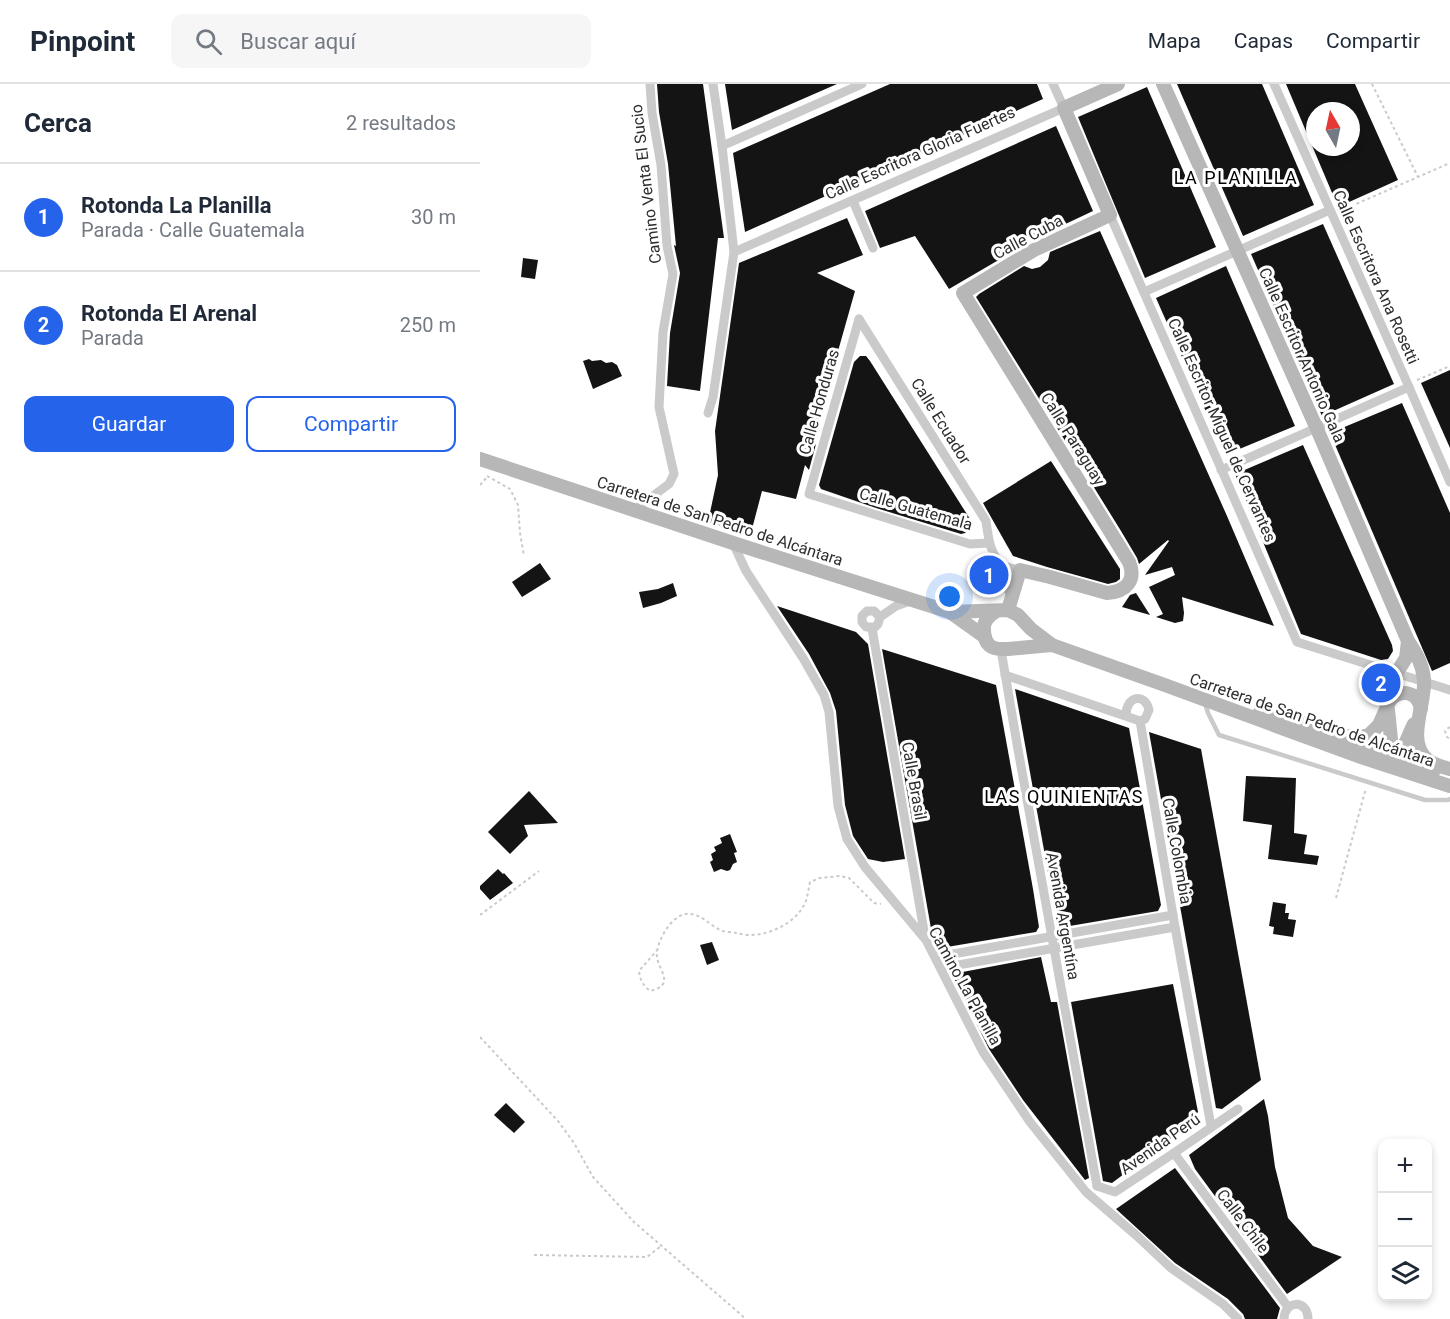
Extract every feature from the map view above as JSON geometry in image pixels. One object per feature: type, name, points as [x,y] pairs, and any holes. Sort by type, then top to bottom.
[{"type":"main road","name":"Calle Escritora Gloria Fuertes","points":[[1064,108],[1118,84]]},
{"type":"main road","name":"Calle Escritor Antonio Gala","points":[[1163,84],[1317,429],[1408,641],[1419,658],[1424,682]]},
{"type":"main road","name":"Calle Escritor Miguel de Cervantes","points":[[1064,108],[1110,215]]},
{"type":"main road","name":"Calle Cuba","points":[[963,293],[1034,250],[1110,215]]},
{"type":"main road","name":"Calle Paraguay","points":[[963,293],[1133,570],[1128,585],[1115,593],[1107,593],[1020,570]]},
{"type":"main road","name":"Carretera de San Pedro de Alcántara","points":[[480,459],[910,601],[950,612],[985,637]]},
{"type":"main road","points":[[1005,606],[1021,619],[1024,636],[1021,641],[1007,649],[991,646],[985,637],[984,625],[987,619],[1005,606],[1020,570]]},
{"type":"main road","name":"Carretera de San Pedro de Alcántara","points":[[950,612],[1005,606]]},
{"type":"main road","name":"Carretera de San Pedro de Alcántara","points":[[1021,619],[1052,645],[1402,771],[1450,785]]},
{"type":"main road","points":[[1408,641],[1406,658],[1396,674],[1389,708],[1389,729],[1394,756],[1407,767],[1445,780],[1450,785]]},
{"type":"main road","name":"Carretera de San Pedro de Alcántara","points":[[1007,649],[1052,645]]},
{"type":"main road","points":[[1303,735],[1383,757],[1394,756],[1406,743],[1418,717],[1424,682]]},
{"type":"main road","name":"Carretera de San Pedro de Alcántara","points":[[1162,684],[1450,772]]},
{"type":"main road","points":[[1253,710],[1347,736],[1360,737],[1369,735],[1374,730],[1399,694],[1409,693],[1418,699],[1417,741],[1420,751],[1428,760],[1450,772]]},
{"type":"main road","points":[[1389,708],[1396,724],[1407,726],[1418,717]]},
{"type":"street","name":"Camino Venta El Sucio","points":[[634,510],[669,484],[675,474],[659,407],[663,332],[673,274],[667,246],[662,165],[652,113],[650,84]]},
{"type":"street","points":[[708,413],[713,397],[734,252],[713,84]]},
{"type":"street","points":[[722,146],[862,84]]},
{"type":"street","name":"Calle Escritor Miguel de Cervantes","points":[[1053,84],[1064,108]]},
{"type":"street","name":"Calle Escritora Ana Rosetti","points":[[1274,84],[1450,482]]},
{"type":"street","name":"Calle Escritora Gloria Fuertes","points":[[734,252],[1064,108]]},
{"type":"street","points":[[853,201],[873,248]]},
{"type":"street","points":[[1144,292],[1331,212]]},
{"type":"street","name":"Calle Escritor Miguel de Cervantes","points":[[1110,215],[1297,642],[1450,690]]},
{"type":"street","name":"Calle Honduras","points":[[809,494],[859,319]]},
{"type":"street","name":"Calle Ecuador","points":[[859,319],[986,521],[989,543]]},
{"type":"street","points":[[1221,470],[1409,386]]},
{"type":"street","name":"Calle Guatemala","points":[[809,494],[970,544],[989,543],[1000,562]]},
{"type":"street","name":"Camino La Planilla","points":[[733,543],[746,571],[803,658],[824,695],[829,711],[838,806],[847,839],[866,867],[926,940],[983,1052],[1030,1122],[1086,1191],[1171,1268],[1223,1304],[1238,1319]]},
{"type":"street","points":[[1000,562],[1005,566],[1020,570]]},
{"type":"street","points":[[880,617],[874,611],[867,611],[863,614],[862,619],[864,625],[872,628],[879,624],[880,617],[896,606],[910,601]]},
{"type":"street","name":"Calle Brasil","points":[[872,628],[926,940]]},
{"type":"street","name":"Avenida Argentína","points":[[1007,649],[1005,675],[1097,1186]]},
{"type":"street","points":[[1005,675],[1140,721],[1145,719],[1149,710],[1147,704],[1139,699],[1130,701],[1126,706],[1126,715]]},
{"type":"street","name":"Calle Colombia","points":[[1140,721],[1211,1126]]},
{"type":"street","points":[[936,957],[1173,915]]},
{"type":"street","points":[[941,968],[1175,927]]},
{"type":"street","name":"Avenida Perú","points":[[1097,1186],[1116,1192],[1238,1108]]},
{"type":"street","name":"Calle Chile","points":[[1174,1153],[1288,1307]]},
{"type":"street","points":[[1086,1191],[1097,1186]]},
{"type":"street","points":[[1284,1319],[1284,1312],[1294,1304],[1303,1306],[1308,1319]]},
{"type":"lane","points":[[1000,562],[997,569],[1005,606]]},
{"type":"lane","points":[[1204,700],[1219,735],[1425,801],[1450,799]]},
{"type":"path","points":[[1372,84],[1418,177]]},
{"type":"path","points":[[1331,212],[1450,163]]},
{"type":"path","points":[[1409,386],[1450,366]]},
{"type":"path","points":[[487,476],[510,489],[518,506],[524,556]]},
{"type":"path","points":[[1450,727],[1445,731],[1450,739]]},
{"type":"path","points":[[1336,898],[1367,782]]},
{"type":"path","points":[[480,915],[539,871]]},
{"type":"path","points":[[658,949],[639,970],[644,986],[650,991],[658,989],[663,984],[663,971],[657,959],[664,931],[682,915],[693,914],[723,931],[751,935],[779,928],[791,921],[803,908],[810,882],[820,878],[840,876],[849,878],[874,903],[883,904],[892,900]]},
{"type":"path","points":[[480,1037],[558,1121],[593,1177],[634,1222],[746,1319]]},
{"type":"path","points":[[534,1255],[646,1257],[661,1246]]},
{"type":"building","points":[[657,84],[703,84],[724,238],[718,238],[700,391],[667,386],[670,333],[680,273],[674,245],[676,246],[668,164],[659,112]]},
{"type":"building","points":[[725,84],[837,84],[732,130]]},
{"type":"building","points":[[890,84],[1037,84],[1043,99],[745,232],[733,153]]},
{"type":"building","points":[[1177,84],[1262,84],[1314,205],[1243,236]]},
{"type":"building","points":[[1286,84],[1355,84],[1398,180],[1338,207],[1316,156],[1360,156],[1360,102],[1306,102],[1306,131]]},
{"type":"building","points":[[1147,87],[1216,247],[1145,278],[1078,117]]},
{"type":"building","points":[[1056,126],[1093,211],[1057,228],[1056,226],[1041,235],[1023,237],[1014,251],[949,289],[915,236],[880,248],[865,211]]},
{"type":"building","points":[[847,218],[863,255],[817,273],[855,291],[812,443],[816,444],[809,470],[805,465],[796,499],[762,491],[752,529],[747,533],[708,522],[718,475],[715,431],[739,263]]},
{"type":"building","points":[[1323,224],[1394,384],[1322,416],[1251,254]]},
{"type":"building","points":[[1100,231],[1274,626],[1182,597],[1183,621],[1175,623],[1156,617],[1163,614],[1149,587],[1175,575],[1172,567],[1145,575],[1169,541],[1139,564],[1121,531],[976,297],[1024,266],[1032,269],[1040,267],[1048,260],[1050,252]]},
{"type":"building","points":[[523,258],[538,260],[535,279],[521,277]]},
{"type":"building","points":[[1226,266],[1295,426],[1225,455],[1156,298]]},
{"type":"building","points":[[860,356],[866,356],[870,361],[970,519],[970,529],[965,533],[961,534],[821,489],[819,485],[854,362]]},
{"type":"building","points":[[589,359],[612,362],[617,365],[622,376],[593,389],[583,361]]},
{"type":"building","points":[[1450,370],[1450,448],[1421,383]]},
{"type":"building","points":[[1402,403],[1450,513],[1450,663],[1432,671],[1330,433]]},
{"type":"building","points":[[1303,445],[1392,645],[1393,651],[1388,659],[1381,660],[1301,634],[1235,474]]},
{"type":"building","points":[[1051,461],[1120,569],[1120,579],[1116,582],[1108,584],[1013,556],[983,503]]},
{"type":"building","points":[[540,563],[551,579],[522,597],[512,582]]},
{"type":"building","points":[[673,583],[677,596],[643,608],[639,592],[658,589]]},
{"type":"building","points":[[1136,593],[1150,615],[1122,607],[1130,595]]},
{"type":"building","points":[[777,606],[856,632],[868,644],[905,859],[883,862],[868,859],[853,836],[845,805],[836,711],[830,693],[809,654]]},
{"type":"building","points":[[882,649],[996,685],[1033,889],[1039,927],[1036,932],[947,947],[938,945],[933,940]]},
{"type":"building","points":[[1015,689],[1129,728],[1161,905],[1158,911],[1058,928]]},
{"type":"building","points":[[1149,732],[1201,749],[1261,1080],[1222,1109],[1216,1108]]},
{"type":"building","points":[[1246,776],[1296,778],[1294,833],[1307,835],[1304,854],[1319,856],[1317,865],[1268,859],[1272,825],[1243,821]]},
{"type":"building","points":[[529,791],[558,823],[524,825],[528,836],[510,854],[488,832]]},
{"type":"building","points":[[730,834],[737,852],[734,853],[737,862],[730,870],[721,869],[714,872],[710,862],[713,860],[711,854],[716,851],[714,847],[722,843],[720,838]]},
{"type":"building","points":[[498,869],[513,883],[490,900],[480,886]]},
{"type":"building","points":[[1273,902],[1286,904],[1285,913],[1289,913],[1288,919],[1296,920],[1293,937],[1273,934],[1274,927],[1269,926]]},
{"type":"building","points":[[712,942],[719,960],[707,965],[700,945]]},
{"type":"building","points":[[1041,957],[1051,1002],[1057,1002],[1089,1178],[1085,1180],[1023,1100],[989,1049],[952,974]]},
{"type":"building","points":[[1173,984],[1198,1112],[1192,1123],[1112,1183],[1103,1181],[1071,1002]]},
{"type":"building","points":[[1264,1099],[1275,1167],[1288,1218],[1313,1246],[1342,1257],[1287,1294],[1195,1169],[1189,1155]]},
{"type":"building","points":[[506,1103],[525,1122],[514,1133],[494,1115]]},
{"type":"building","points":[[1175,1168],[1280,1308],[1277,1319],[1245,1319],[1228,1299],[1175,1263],[1116,1209]]},
{"type":"place","name":"Rotonda La Planilla","points":[[989,575]]},
{"type":"place","name":"Rotonda El Arenal","points":[[1381,683]]},
{"type":"district","name":"LA PLANILLA","points":[[1236,177]]},
{"type":"district","name":"LAS QUINIENTAS","points":[[1064,796]]}]
